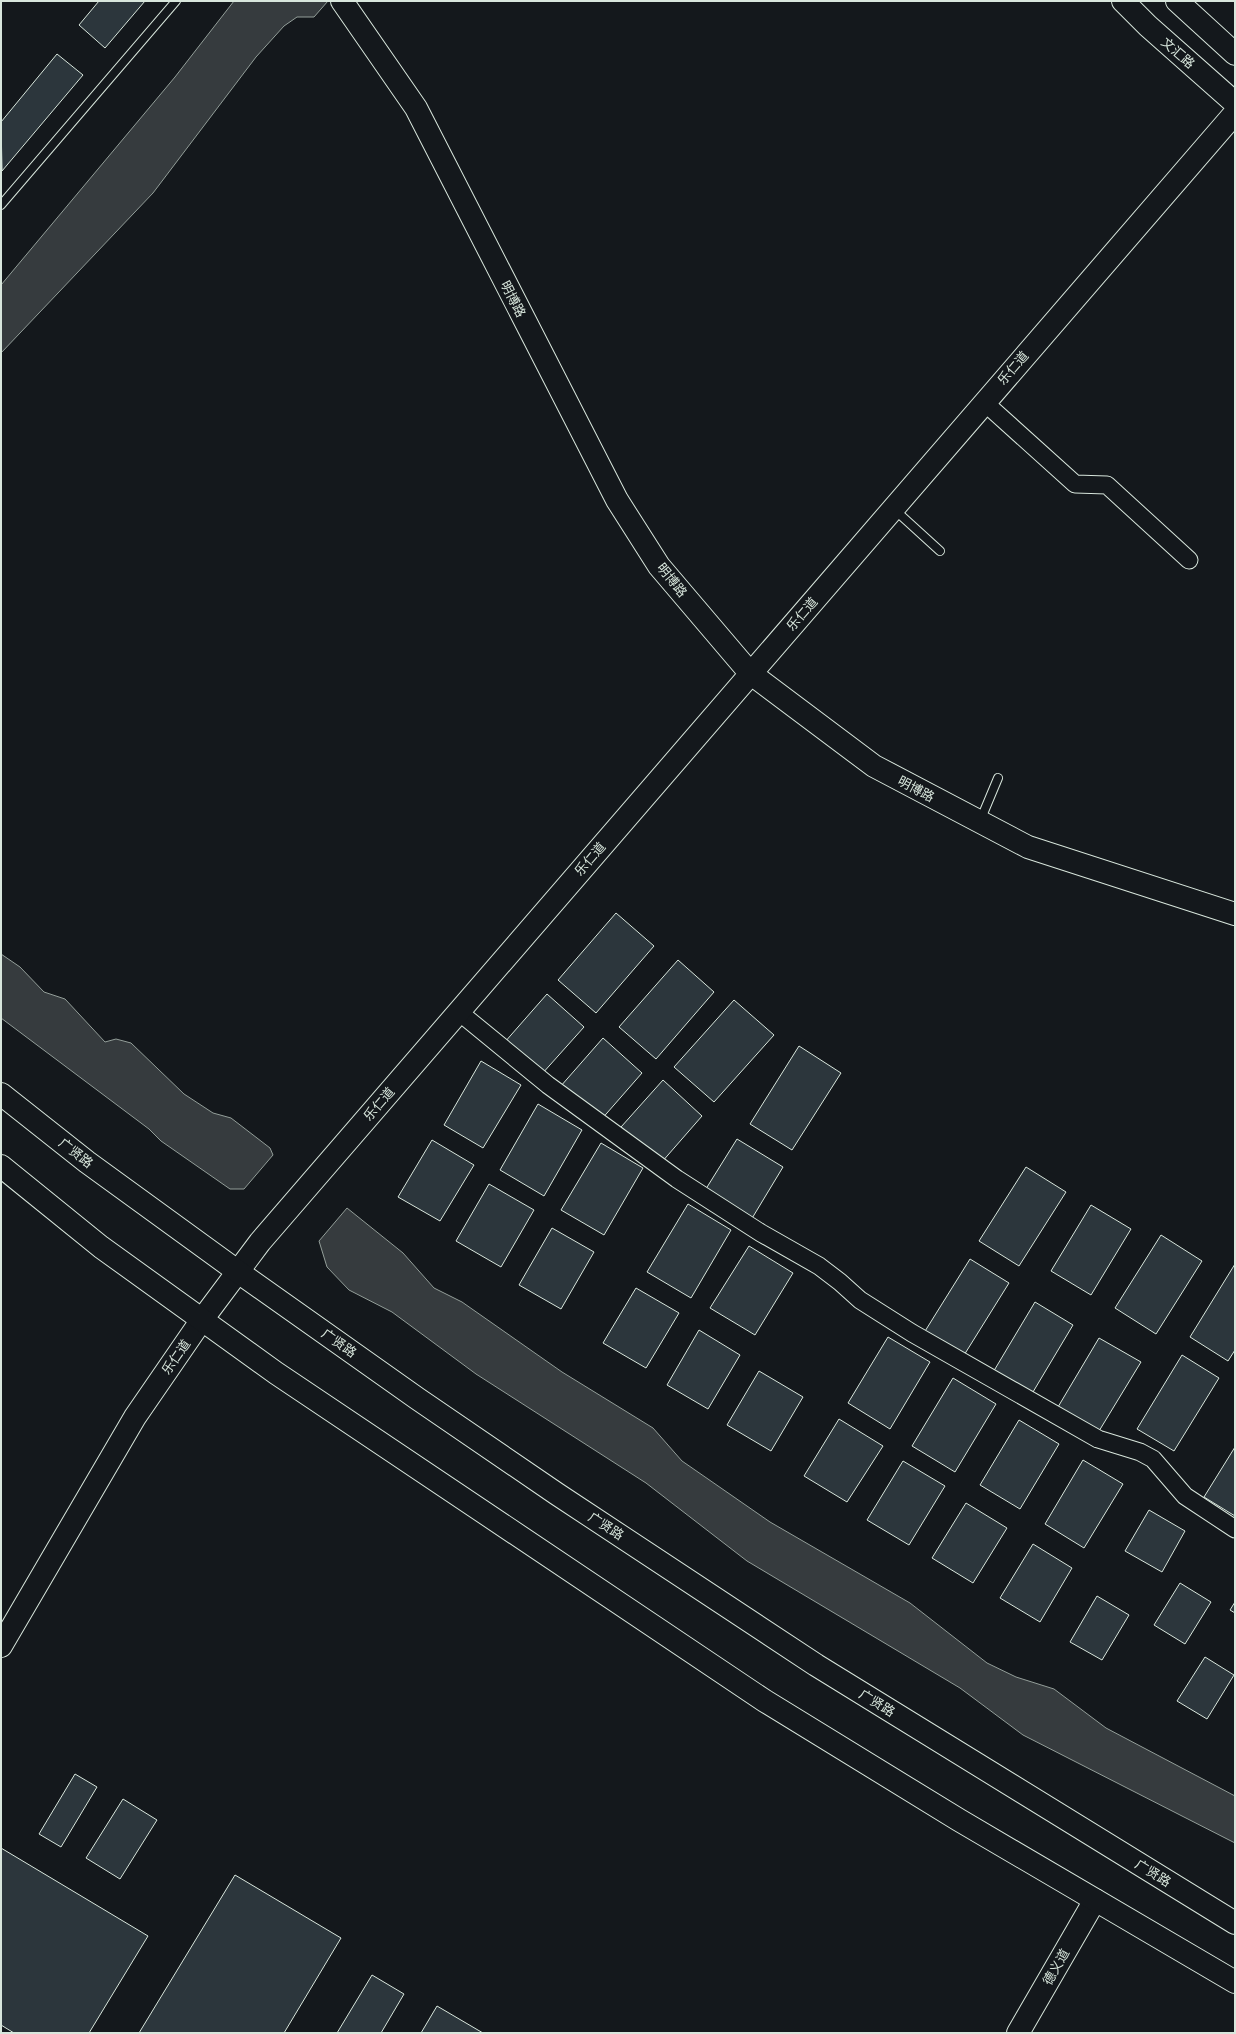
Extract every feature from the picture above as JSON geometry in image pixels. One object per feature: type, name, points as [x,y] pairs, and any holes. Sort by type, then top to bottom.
[{"type":"street","name":"文汇路","points":[[1123,1],[1148,26],[1235,102]]},
{"type":"street","points":[[1177,1],[1235,54]]},
{"type":"street","name":"明博路","points":[[343,2],[416,108],[618,500],[659,566],[750,673],[874,766],[1028,847],[1235,914]]},
{"type":"street","name":"乐仁道","points":[[1,1646],[135,1417],[201,1321],[260,1242],[892,508],[1235,113]]},
{"type":"street","points":[[984,402],[1074,484],[1107,485],[1188,560]]},
{"type":"street","points":[[458,1012],[554,1089],[677,1178],[761,1233],[819,1266],[860,1300],[912,1333],[1098,1439],[1110,1445],[1140,1452],[1153,1459],[1185,1496],[1235,1530]]},
{"type":"street","name":"广贤路","points":[[1,1094],[87,1162],[237,1271],[418,1399],[557,1494],[809,1661],[1235,1923]]},
{"type":"street","points":[[1,1166],[101,1247],[201,1321],[276,1373],[765,1701],[865,1764],[1235,1982]]},
{"type":"street","name":"德义道","points":[[1018,2033],[1095,1900]]},
{"type":"lane","points":[[1,205],[176,1]]},
{"type":"lane","points":[[892,508],[940,551]]},
{"type":"lane","points":[[980,822],[998,778]]},
{"type":"shaded area","points":[[234,1],[328,1],[314,17],[297,17],[284,26],[256,57],[153,193],[1,353],[1,285],[175,77]]},
{"type":"shaded area","points":[[1,954],[20,967],[44,992],[65,999],[105,1042],[116,1039],[131,1043],[184,1094],[213,1113],[231,1118],[270,1148],[273,1155],[244,1189],[230,1189],[161,1141],[149,1129],[1,1018]]},
{"type":"shaded area","points":[[347,1208],[403,1253],[434,1288],[462,1302],[562,1372],[653,1428],[682,1461],[770,1522],[910,1603],[987,1663],[1016,1677],[1054,1689],[1106,1728],[1235,1796],[1235,1843],[1023,1735],[960,1688],[747,1561],[646,1483],[476,1374],[392,1312],[349,1290],[327,1267],[319,1241]]},
{"type":"building","points":[[99,1],[145,1],[105,48],[79,25]]},
{"type":"building","points":[[57,54],[83,75],[2,171],[1,122]]},
{"type":"building","points":[[616,913],[654,946],[596,1013],[558,980]]},
{"type":"building","points":[[678,960],[714,992],[656,1059],[619,1027]]},
{"type":"building","points":[[547,994],[584,1027],[541,1075],[504,1043]]},
{"type":"building","points":[[734,1000],[774,1035],[714,1102],[674,1067]]},
{"type":"building","points":[[603,1038],[642,1073],[600,1121],[560,1087]]},
{"type":"building","points":[[799,1046],[841,1073],[792,1150],[750,1124]]},
{"type":"building","points":[[481,1061],[521,1085],[483,1148],[444,1125]]},
{"type":"building","points":[[663,1080],[702,1116],[661,1163],[621,1127]]},
{"type":"building","points":[[538,1104],[582,1130],[544,1196],[500,1170]]},
{"type":"building","points":[[737,1139],[783,1167],[751,1220],[704,1192]]},
{"type":"building","points":[[432,1140],[474,1165],[440,1221],[398,1197]]},
{"type":"building","points":[[601,1143],[643,1168],[604,1235],[561,1210]]},
{"type":"building","points":[[1026,1167],[1066,1192],[1019,1266],[979,1241]]},
{"type":"building","points":[[489,1184],[534,1210],[501,1267],[456,1241]]},
{"type":"building","points":[[688,1204],[731,1230],[691,1298],[647,1272]]},
{"type":"building","points":[[1091,1205],[1131,1229],[1091,1295],[1051,1271]]},
{"type":"building","points":[[552,1228],[594,1252],[561,1309],[519,1285]]},
{"type":"building","points":[[1161,1235],[1202,1261],[1156,1334],[1115,1308]]},
{"type":"building","points":[[749,1246],[793,1273],[755,1335],[710,1308]]},
{"type":"building","points":[[970,1259],[1009,1283],[961,1360],[922,1336]]},
{"type":"building","points":[[1235,1264],[1235,1350],[1228,1361],[1190,1337]]},
{"type":"building","points":[[636,1288],[679,1313],[646,1368],[603,1343]]},
{"type":"building","points":[[1035,1302],[1073,1325],[1030,1397],[992,1374]]},
{"type":"building","points":[[699,1330],[740,1355],[708,1409],[667,1385]]},
{"type":"building","points":[[888,1337],[930,1362],[890,1429],[848,1403]]},
{"type":"building","points":[[1099,1338],[1141,1362],[1096,1436],[1055,1412]]},
{"type":"building","points":[[1182,1355],[1219,1378],[1174,1451],[1137,1429]]},
{"type":"building","points":[[759,1371],[803,1397],[771,1451],[727,1425]]},
{"type":"building","points":[[953,1378],[996,1404],[955,1472],[912,1446]]},
{"type":"building","points":[[839,1419],[883,1446],[847,1502],[804,1476]]},
{"type":"building","points":[[1019,1420],[1059,1444],[1020,1509],[980,1485]]},
{"type":"building","points":[[1235,1447],[1235,1516],[1204,1497]]},
{"type":"building","points":[[1083,1460],[1123,1484],[1084,1548],[1045,1524]]},
{"type":"building","points":[[903,1461],[945,1486],[909,1545],[867,1520]]},
{"type":"building","points":[[966,1503],[1007,1528],[973,1583],[932,1558]]},
{"type":"building","points":[[1149,1510],[1185,1531],[1162,1572],[1125,1551]]},
{"type":"building","points":[[1033,1544],[1072,1568],[1040,1622],[1000,1598]]},
{"type":"building","points":[[1180,1583],[1211,1602],[1185,1644],[1154,1625]]},
{"type":"building","points":[[1097,1596],[1129,1615],[1102,1660],[1070,1642]]},
{"type":"building","points":[[1235,1602],[1235,1613],[1230,1610]]},
{"type":"building","points":[[1205,1657],[1234,1675],[1207,1719],[1177,1701]]},
{"type":"building","points":[[75,1774],[97,1787],[61,1847],[39,1834]]},
{"type":"building","points":[[123,1799],[157,1820],[120,1879],[86,1858]]},
{"type":"building","points":[[1,1848],[148,1936],[89,2033],[14,2033],[1,2025]]},
{"type":"building","points":[[235,1875],[341,1938],[284,2033],[139,2033]]},
{"type":"building","points":[[372,1975],[404,1994],[381,2033],[337,2033]]},
{"type":"building","points":[[437,2006],[483,2033],[421,2033]]}]
